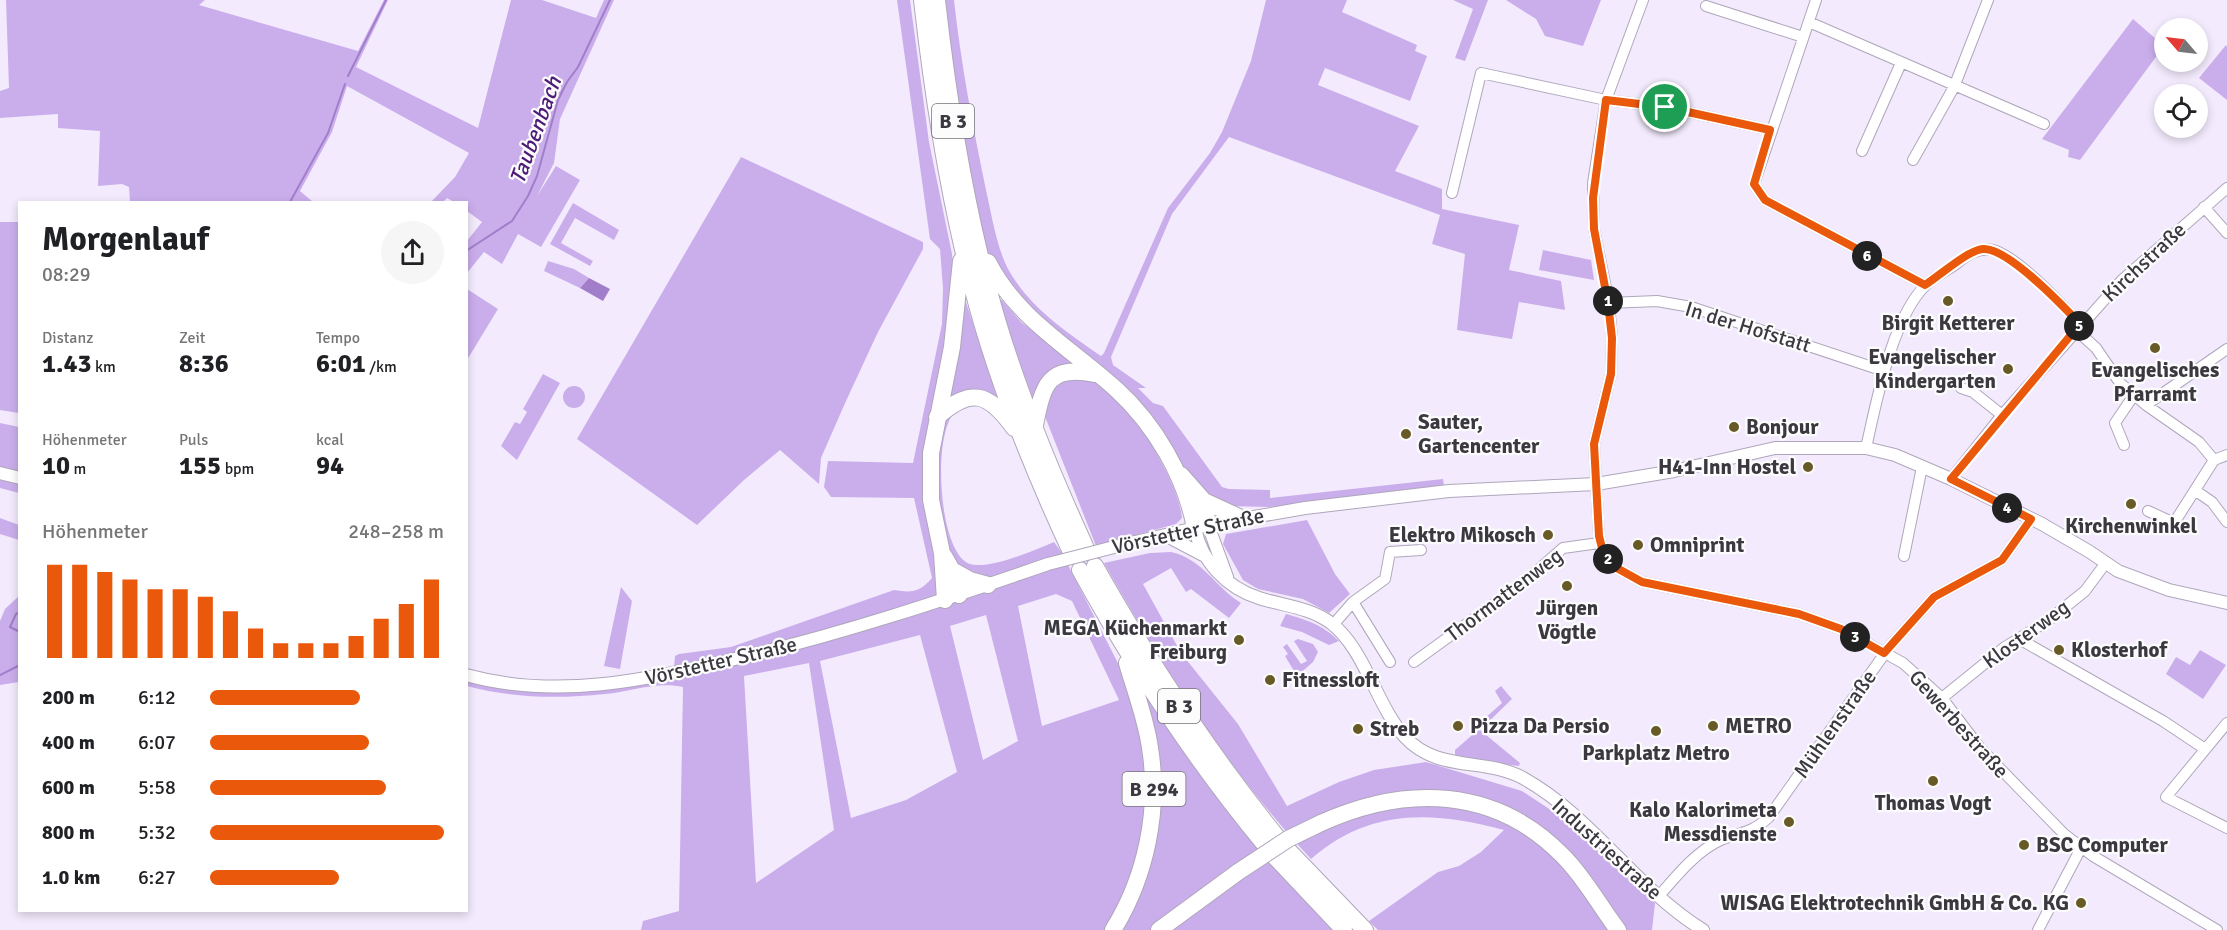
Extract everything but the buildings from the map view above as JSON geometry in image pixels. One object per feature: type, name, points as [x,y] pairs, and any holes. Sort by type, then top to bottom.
[{"type":"highway","name":"B 3","points":[[921,0],[943,153],[970,245],[1078,548],[1023,441],[992,354],[970,245],[937,0]]},
{"type":"highway","points":[[970,245],[1009,297],[1029,318],[1098,374],[1139,414],[1176,471],[1192,513],[1202,526]]},
{"type":"highway","points":[[952,598],[933,519],[931,453],[970,245]]},
{"type":"highway","points":[[1035,426],[1042,393],[1052,377],[1066,371],[1098,374]]},
{"type":"highway","points":[[938,417],[955,401],[971,397],[982,398],[1000,411],[1023,441]]},
{"type":"highway","points":[[1176,471],[1191,483],[1204,501],[1241,518]]},
{"type":"highway","points":[[1202,526],[1204,501]]},
{"type":"highway","points":[[942,553],[952,570],[952,598]]},
{"type":"highway","name":"B 3","points":[[1344,930],[1276,847],[1194,754],[1122,645],[1088,568],[1192,726],[1276,847],[1365,930]]},
{"type":"highway","points":[[952,570],[970,580],[988,585]]},
{"type":"highway","name":"B 294","points":[[1113,930],[1130,898],[1143,863],[1154,800],[1150,746],[1122,645]]},
{"type":"highway","points":[[1159,930],[1238,872],[1320,823],[1356,808],[1408,797],[1451,799],[1494,810],[1529,828],[1554,847],[1580,876],[1618,930]]},
{"type":"highway","points":[[1602,909],[1604,930]]},
{"type":"street","points":[[1599,543],[1594,444],[1611,370],[1608,303],[1594,229],[1593,198],[1606,100],[1643,0]]},
{"type":"street","points":[[1816,0],[1770,130],[1754,184],[1758,193],[1765,200],[1925,285]]},
{"type":"street","points":[[1913,160],[1954,87],[1988,0]]},
{"type":"street","points":[[1706,6],[1803,37]]},
{"type":"street","points":[[1809,22],[1954,87],[2044,124]]},
{"type":"street","points":[[1862,151],[1902,63]]},
{"type":"street","points":[[1452,193],[1481,73],[1606,100],[1665,107],[1770,130]]},
{"type":"street","name":"Kirchstraße","points":[[1951,479],[2002,415],[2126,275],[2227,188]]},
{"type":"street","points":[[2204,207],[2227,233]]},
{"type":"street","points":[[1866,448],[1884,371],[1901,327],[1925,285],[1971,253],[1983,249],[1996,251],[2042,286],[2096,348],[2120,383],[2146,405],[2199,442],[2214,460]]},
{"type":"street","name":"In der Hofstatt","points":[[1608,303],[1657,301],[1691,307],[1884,371]]},
{"type":"street","points":[[2146,405],[2227,349]]},
{"type":"street","points":[[1961,388],[1973,392],[2002,415]]},
{"type":"street","points":[[2124,445],[2115,423],[2134,395]]},
{"type":"street","name":"Vörstetter Straße","points":[[468,676],[490,682],[565,688],[632,681],[805,642],[952,598],[1048,564],[1241,518],[1449,491],[1596,484],[1674,471],[1775,448],[1866,448],[1895,455],[1951,479],[2031,519],[2090,552],[2105,564],[2148,584],[2227,603]]},
{"type":"street","points":[[2148,511],[2174,523],[2214,460],[2227,455]]},
{"type":"street","points":[[1904,556],[1922,467]]},
{"type":"street","points":[[0,473],[18,478]]},
{"type":"street","points":[[2196,490],[2212,502],[2227,522]]},
{"type":"street","name":"Mühlenstraße","points":[[1659,896],[1681,871],[1705,850],[1723,839],[1743,835],[1759,827],[1769,817],[1884,653],[1934,597],[2002,560],[2031,519]]},
{"type":"street","points":[[1202,526],[1229,581]]},
{"type":"street","name":"Industriestraße","points":[[1202,526],[1204,555],[1215,570],[1229,581],[1245,592],[1302,608],[1333,625],[1348,642],[1406,737],[1425,754],[1520,777],[1577,816],[1659,896],[1703,930]]},
{"type":"street","points":[[1165,535],[1204,555]]},
{"type":"street","name":"Gewerbestraße","points":[[1599,543],[1615,567],[1642,582],[1799,614],[1841,629],[1903,663],[1942,698],[1998,767],[2044,815],[2081,848],[2217,930]]},
{"type":"street","name":"Thormattenweg","points":[[1414,662],[1522,583],[1563,548],[1599,543]]},
{"type":"street","points":[[1333,625],[1353,602],[1385,579],[1390,552],[1421,550]]},
{"type":"street","name":"Klosterweg","points":[[1942,698],[2005,647],[2021,640],[2085,591],[2105,564]]},
{"type":"street","points":[[1353,602],[1390,662]]},
{"type":"street","points":[[2021,640],[2163,722],[2205,749]]},
{"type":"street","points":[[2225,729],[2205,749],[2166,797],[2227,828]]},
{"type":"street","points":[[2038,930],[2081,848]]},
{"type":"shaded area","points":[[6,0],[205,0],[199,5],[358,51],[384,0],[388,0],[356,67],[478,128],[511,0],[542,0],[596,18],[604,0],[614,0],[560,119],[554,163],[537,196],[556,166],[580,180],[541,247],[518,234],[502,264],[484,252],[468,272],[468,240],[482,222],[468,212],[468,201],[452,201],[447,198],[444,201],[432,201],[455,177],[469,153],[347,86],[332,132],[300,191],[312,201],[130,201],[129,187],[122,184],[98,186],[100,131],[58,128],[58,114],[0,118],[0,91],[9,88]]},
{"type":"shaded area","points":[[897,0],[910,0],[929,142],[952,254],[953,280],[962,290],[1007,428],[992,412],[975,404],[957,410],[949,422],[941,464],[942,490],[945,516],[959,555],[970,564],[988,564],[1036,550],[1054,542],[1062,553],[1126,679],[1139,681],[1336,930],[641,930],[643,921],[679,911],[683,687],[663,685],[605,694],[553,697],[501,693],[468,686],[468,670],[521,681],[580,683],[674,668],[675,656],[679,654],[731,647],[894,590],[915,590],[928,583],[932,578],[914,498],[831,497],[824,487],[828,461],[913,463],[942,324],[943,288],[940,249],[930,239]],"holes":[[[1056,594],[1072,601],[1119,700],[1042,726],[1018,606]],[[986,615],[1018,741],[983,760],[950,626]],[[920,635],[957,772],[906,800],[851,818],[820,661]],[[809,663],[834,830],[756,883],[744,676]]]},
{"type":"shaded area","points":[[944,0],[954,0],[976,143],[1004,260],[1017,283],[1037,307],[1101,356],[1168,208],[1210,153],[1222,132],[1251,61],[1266,0],[1347,0],[1342,12],[1417,45],[1415,51],[1427,56],[1410,101],[1325,68],[1318,85],[1419,126],[1395,171],[1442,189],[1442,209],[1519,225],[1509,270],[1561,281],[1565,310],[1519,302],[1512,339],[1457,330],[1465,254],[1432,244],[1440,215],[1229,137],[1172,214],[1111,357],[1113,365],[1146,388],[1138,388],[1153,403],[1163,406],[1222,487],[1270,490],[1270,498],[1443,479],[1444,486],[1270,507],[1226,506],[1216,502],[1035,319],[990,257],[981,234],[962,145]]},
{"type":"shaded area","points":[[1453,0],[1488,0],[1465,61],[1455,58],[1473,9]]},
{"type":"shaded area","points":[[1506,0],[1601,0],[1583,46],[1545,36],[1536,19]]},
{"type":"shaded area","points":[[2133,19],[2154,37],[2154,60],[2080,160],[2068,157],[2069,150],[2042,139]]},
{"type":"shaded area","points":[[2226,45],[2227,100],[2199,78],[2204,72],[2208,72],[2208,67]]},
{"type":"shaded area","points":[[741,157],[923,242],[923,249],[878,332],[846,401],[821,458],[819,484],[780,450],[744,480],[697,525],[577,439]]},
{"type":"shaded area","points":[[573,203],[619,230],[614,240],[575,218],[561,243],[593,261],[590,266],[550,244]]},
{"type":"shaded area","points":[[0,222],[18,222],[18,413],[0,410]]},
{"type":"shaded area","points":[[1543,250],[1591,260],[1594,280],[1539,270]]},
{"type":"shaded area","points":[[548,261],[574,269],[589,278],[580,288],[544,271]]},
{"type":"shaded area","points":[[589,278],[610,289],[603,301],[580,288]]},
{"type":"shaded area","points":[[468,290],[498,309],[468,358]]},
{"type":"shaded area","points":[[997,298],[1002,300],[1021,322],[1070,360],[1069,364],[1049,371],[1033,400]]},
{"type":"shaded area","points":[[543,374],[560,383],[517,460],[501,446],[515,422],[520,424],[527,412],[523,409]]},
{"type":"shaded area","points":[[1062,375],[1086,377],[1098,382],[1111,392],[1138,424],[1163,464],[1179,502],[1182,518],[1176,524],[1096,546],[1044,414],[1048,389]]},
{"type":"shaded area","points":[[574,386],[582,389],[585,397],[582,405],[574,408],[566,405],[563,397],[566,389]]},
{"type":"shaded area","points":[[0,423],[18,427],[18,493],[0,488]]},
{"type":"shaded area","points":[[0,518],[18,525],[18,540],[0,534]]},
{"type":"shaded area","points":[[1307,520],[1335,574],[1350,594],[1329,613],[1303,599],[1258,589],[1243,580],[1223,544],[1226,534]]},
{"type":"shaded area","points":[[1171,552],[1192,561],[1241,603],[1229,618],[1191,589],[1186,592],[1171,568],[1143,584],[1181,653],[1238,724],[1287,806],[1339,782],[1374,770],[1426,762],[1522,791],[1557,814],[1655,903],[1652,930],[1378,930],[1369,921],[1438,872],[1459,866],[1481,852],[1504,830],[1452,819],[1403,818],[1379,822],[1356,830],[1333,842],[1311,859],[1252,790],[1199,717],[1174,680],[1104,563],[1150,553]]},
{"type":"shaded area","points":[[621,587],[632,601],[620,669],[604,666]]},
{"type":"shaded area","points":[[18,597],[18,682],[0,685],[0,621],[5,609]]},
{"type":"shaded area","points":[[1286,614],[1314,624],[1339,641],[1329,645],[1302,632],[1280,626]]},
{"type":"shaded area","points":[[1298,639],[1313,644],[1318,652],[1313,662],[1297,676],[1285,656],[1288,654],[1283,647],[1287,644],[1301,664],[1307,661],[1294,641]]},
{"type":"shaded area","points":[[2200,650],[2226,665],[2203,699],[2166,674],[2176,657],[2190,665]]},
{"type":"shaded area","points":[[1501,686],[1512,699],[1480,730],[1520,763],[1519,766],[1455,758],[1455,750],[1478,730],[1475,727],[1502,703],[1495,691]]},
{"type":"waterway","points":[[348,76],[386,0]]},
{"type":"waterway","name":"Taubenbach","points":[[468,250],[512,221],[528,196],[537,176],[558,100],[578,67],[610,0]]},
{"type":"waterway","points":[[291,201],[328,133],[345,84]]},
{"type":"waterway","name":"Taubenbach","points":[[18,613],[10,627],[18,631]]},
{"type":"waterway","name":"Taubenbach","points":[[0,675],[18,666]]},
{"type":"place","name":"Birgit Ketterer","points":[[1948,301]]},
{"type":"place","name":"Evangelisches Pfarramt","points":[[2155,348]]},
{"type":"place","name":"Evangelischer Kindergarten","points":[[2008,369]]},
{"type":"place","name":"Bonjour","points":[[1734,427]]},
{"type":"place","name":"Sauter, Gartencenter","points":[[1406,434]]},
{"type":"place","name":"H41-Inn Hostel","points":[[1808,467]]},
{"type":"place","name":"Kirchenwinkel","points":[[2131,504]]},
{"type":"place","name":"Elektro Mikosch","points":[[1548,535]]},
{"type":"place","name":"Omniprint","points":[[1638,545]]},
{"type":"place","name":"Jürgen Vögtle","points":[[1567,586]]},
{"type":"place","name":"MEGA Küchenmarkt Freiburg","points":[[1239,640]]},
{"type":"place","name":"Klosterhof","points":[[2059,650]]},
{"type":"place","name":"Fitnessloft","points":[[1270,680]]},
{"type":"place","name":"Pizza Da Persio","points":[[1458,726]]},
{"type":"place","name":"METRO","points":[[1713,726]]},
{"type":"place","name":"Streb","points":[[1358,729]]},
{"type":"place","name":"Parkplatz Metro","points":[[1656,731]]},
{"type":"place","name":"Thomas Vogt","points":[[1933,781]]},
{"type":"place","name":"Kalo Kalorimeta Messdienste","points":[[1789,822]]},
{"type":"place","name":"BSC Computer","points":[[2024,845]]},
{"type":"place","name":"WISAG Elektrotechnik GmbH & Co. KG","points":[[2081,903]]},
{"type":"route","points":[[1606,100],[1665,107],[1770,130],[1755,176],[1754,184],[1758,193],[1765,200],[1866,255],[1925,285],[1971,253],[1983,249],[1996,251],[2027,273],[2080,324],[1951,479],[2031,519],[2002,560],[1934,597],[1884,653],[1841,629],[1799,614],[1642,582],[1615,567],[1600,547],[1594,444],[1611,374],[1612,338],[1594,229],[1593,183],[1597,155],[1606,100]]}]
